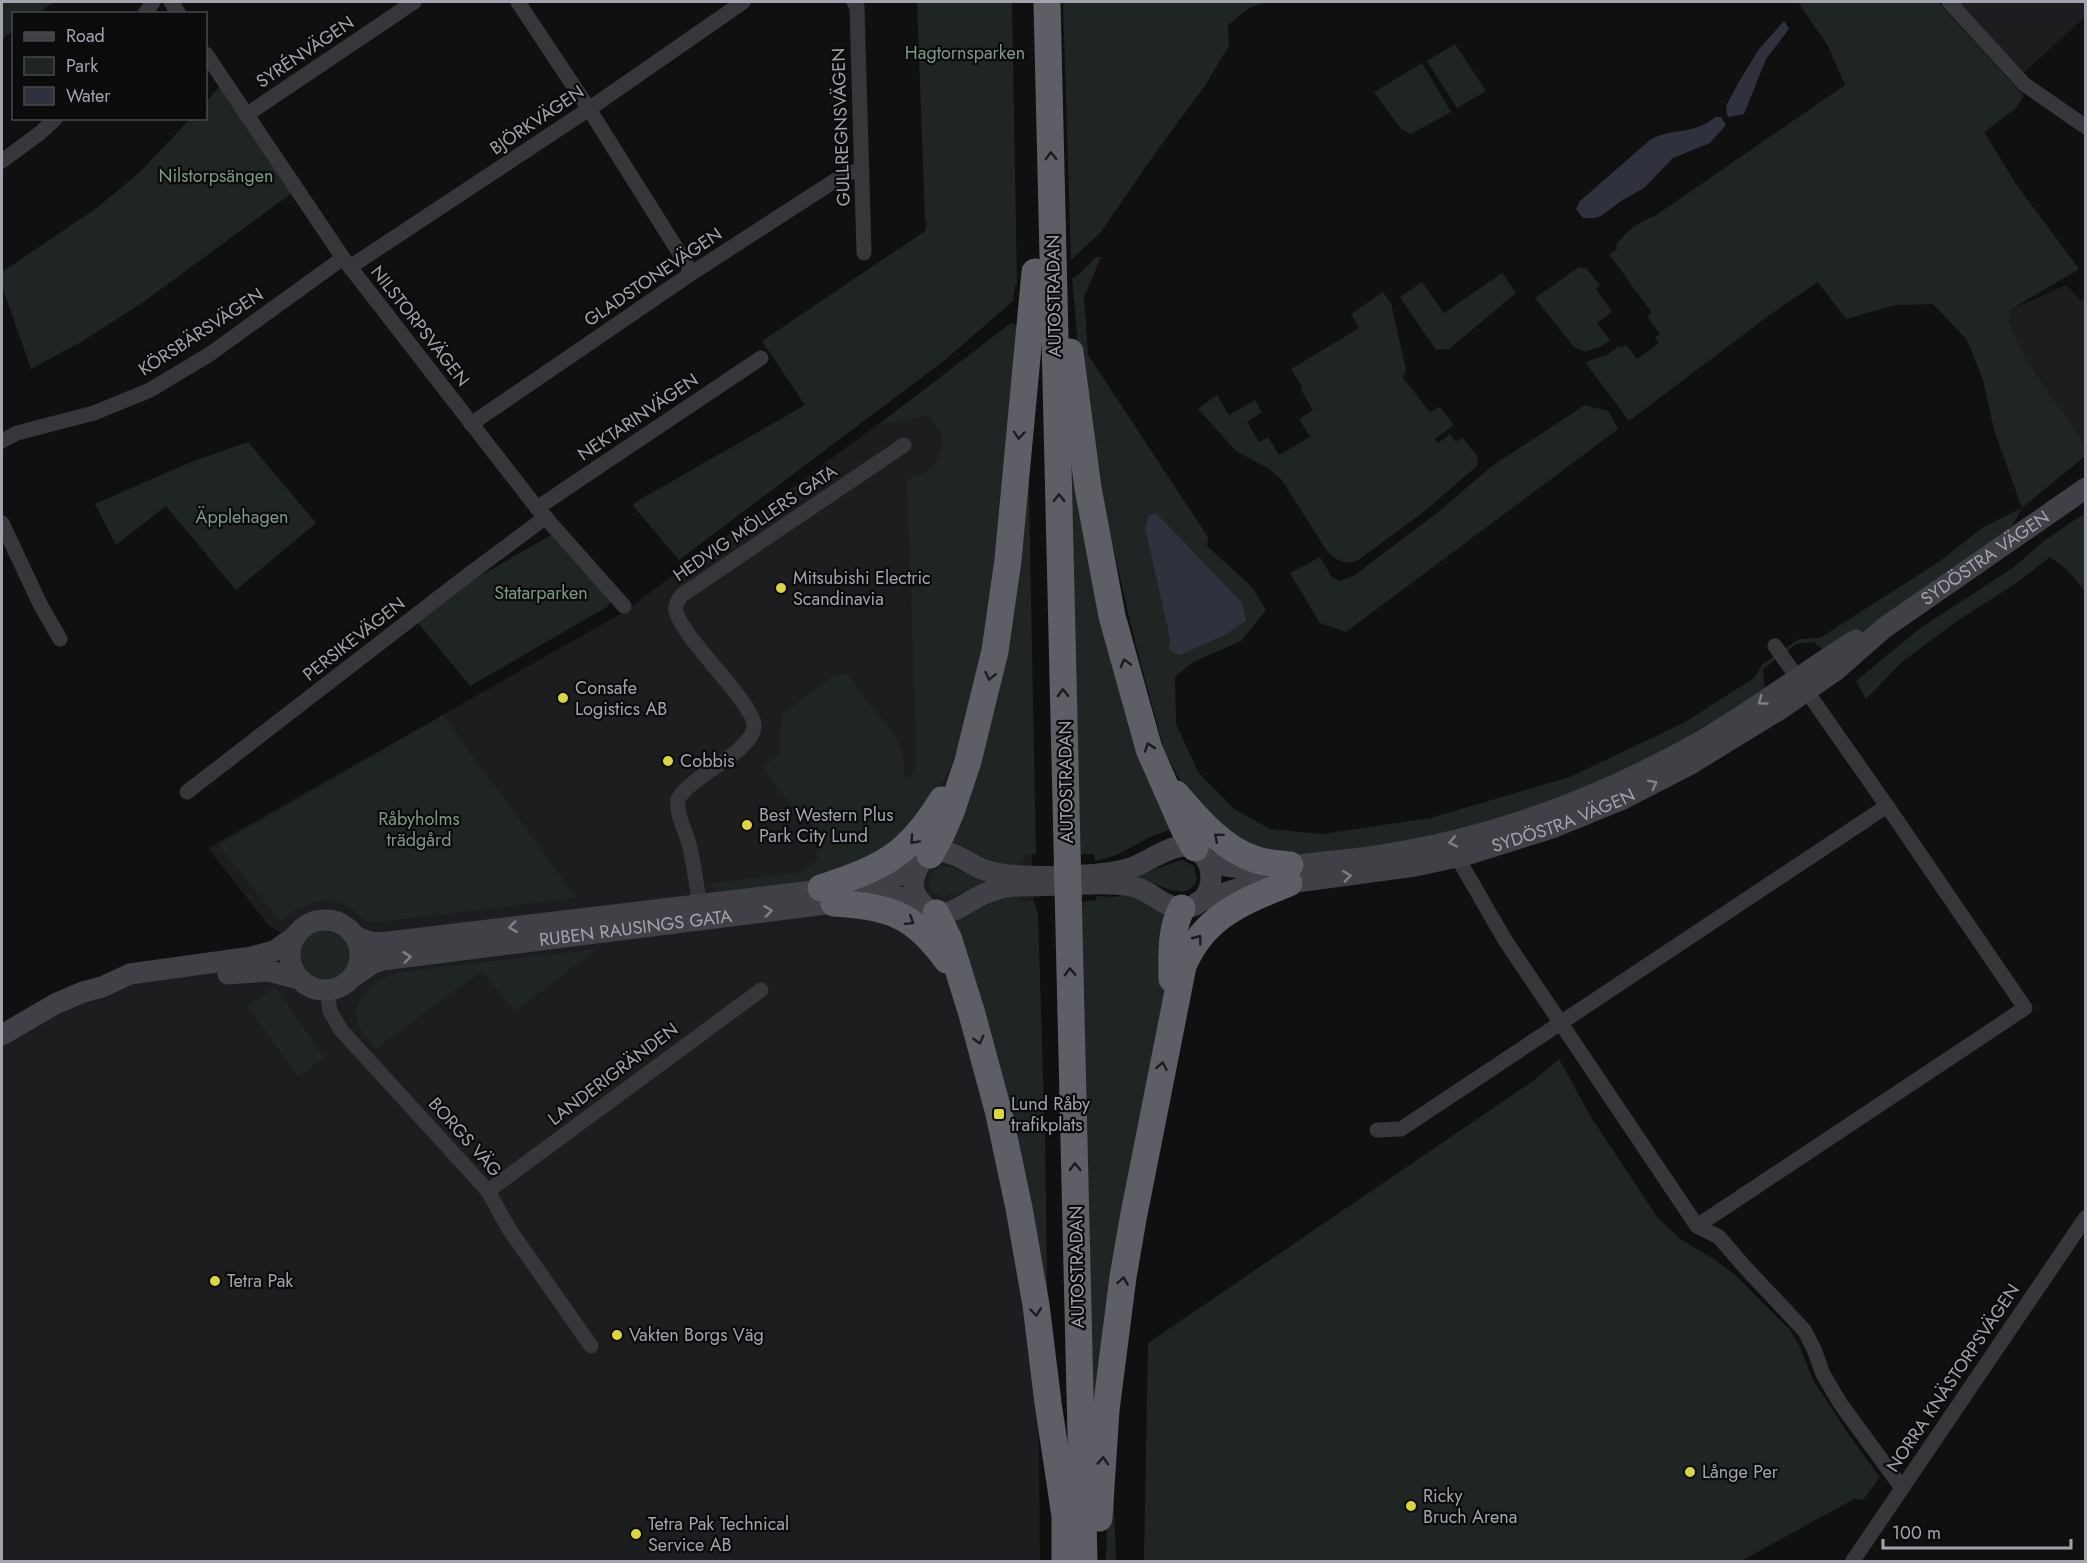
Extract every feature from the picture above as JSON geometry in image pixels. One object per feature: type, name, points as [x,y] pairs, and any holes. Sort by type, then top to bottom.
[{"type":"highway","name":"AUTOSTRADAN","points":[[1029,2],[1035,272],[1058,835]]},
{"type":"highway","name":"AUTOSTRADAN","points":[[1047,2],[1052,215],[1065,1562]]},
{"type":"highway","points":[[1052,215],[1088,488],[1118,639],[1140,719],[1159,775],[1185,831],[1201,855]]},
{"type":"highway","points":[[924,860],[940,837],[951,812],[975,735],[1001,619],[1035,272]]},
{"type":"highway","points":[[827,896],[894,857],[913,841],[924,829],[944,798],[975,735]]},
{"type":"highway","points":[[1159,775],[1204,825],[1231,847],[1289,874]]},
{"type":"highway","points":[[1096,1562],[1114,1339],[1133,1219],[1183,966],[1192,947],[1203,932],[1223,914],[1289,874]]},
{"type":"highway","points":[[827,896],[879,908],[913,922],[938,947],[963,984]]},
{"type":"highway","points":[[1172,1013],[1173,934],[1176,921],[1190,905]]},
{"type":"highway","points":[[928,907],[949,940],[999,1114],[1036,1305],[1047,1403],[1065,1516]]},
{"type":"highway","name":"AUTOSTRADAN","points":[[1060,927],[1084,1562]]},
{"type":"main road","name":"SYDÖSTRA VÄGEN","points":[[1190,905],[1289,874],[1465,839],[1547,813],[1610,788],[1667,760],[1802,683],[1835,671],[1884,628],[2085,488]]},
{"type":"main road","name":"SYDÖSTRA VÄGEN","points":[[924,860],[949,852],[980,868],[999,874],[1018,876],[1083,874],[1128,869],[1178,846],[1241,869],[1289,874],[1415,866],[1457,857],[1552,828],[1623,799],[1689,765],[1802,683]]},
{"type":"main road","points":[[924,860],[914,884],[916,893],[928,907],[952,912],[1002,887],[1113,884],[1143,889],[1167,903],[1190,905],[1206,894],[1210,884],[1211,872],[1201,855]]},
{"type":"main road","name":"RUBEN RAUSINGS GATA","points":[[827,896],[900,876],[924,860]]},
{"type":"main road","name":"RUBEN RAUSINGS GATA","points":[[102,987],[132,986],[268,970],[298,979],[312,988],[327,991],[346,983],[373,963],[382,960],[701,912],[827,896],[885,895],[902,897],[928,907]]},
{"type":"main road","name":"RUBEN RAUSINGS GATA","points":[[2,1035],[55,1004],[130,974],[252,957],[274,951],[312,922],[336,921],[347,927],[355,936],[369,942],[380,943],[701,912]]},
{"type":"main road","points":[[354,976],[360,956],[355,936]]},
{"type":"main road","points":[[294,938],[290,946],[290,963],[298,979]]},
{"type":"street","name":"SYRÉNVÄGEN","points":[[246,115],[414,2]]},
{"type":"street","points":[[518,2],[589,109],[692,273]]},
{"type":"street","name":"BJÖRKVÄGEN","points":[[347,263],[589,109],[743,2]]},
{"type":"street","name":"GULLREGNSVÄGEN","points":[[854,2],[857,7],[864,253]]},
{"type":"street","points":[[1949,2],[2024,84],[2085,127]]},
{"type":"street","name":"NILSTORPSVÄGEN","points":[[207,56],[347,263],[542,512],[624,606]]},
{"type":"street","points":[[2,161],[54,120]]},
{"type":"street","name":"GLADSTONEVÄGEN","points":[[471,424],[692,273],[845,174],[861,170]]},
{"type":"street","name":"KÖRSBÄRSVÄGEN","points":[[2,441],[17,433],[94,413],[150,390],[210,354],[347,263]]},
{"type":"street","name":"NEKTARINVÄGEN","points":[[542,512],[760,358]]},
{"type":"street","name":"HEDVIG MÖLLERS GATA","points":[[701,912],[689,842],[679,815],[678,799],[690,785],[745,743],[753,731],[754,723],[751,715],[676,614],[677,600],[904,446]]},
{"type":"street","name":"PERSIKEVÄGEN","points":[[187,792],[458,582],[542,512]]},
{"type":"street","points":[[2,524],[40,604],[60,639]]},
{"type":"street","points":[[1697,1226],[2025,1008],[1775,646]]},
{"type":"street","points":[[1377,1130],[1401,1129],[1887,806]]},
{"type":"street","points":[[1457,857],[1506,940],[1697,1226],[1719,1237],[1804,1330],[1823,1374],[1840,1403],[1902,1488]]},
{"type":"street","name":"LANDERIGRÄNDEN","points":[[488,1191],[761,990]]},
{"type":"street","name":"BORGS VÄG","points":[[327,991],[330,1011],[341,1030],[488,1191],[509,1229],[591,1346]]},
{"type":"street","name":"NORRA KNÄSTORPSVÄGEN","points":[[1852,1562],[2085,1216]]},
{"type":"shaded area","points":[[1956,2],[2085,2],[2085,17],[2022,74]]},
{"type":"shaded area","points":[[2066,285],[2081,301],[2085,297],[2085,445],[2028,361],[2009,324],[2010,310]]},
{"type":"shaded area","points":[[1011,326],[1033,881],[1040,1561],[2,1562],[2,1043],[124,980],[322,955],[269,926],[208,848],[624,612]]},
{"type":"green space","points":[[2,2],[54,2],[39,12],[12,12],[12,32],[2,39]]},
{"type":"green space","name":"Hagtornsparken","points":[[917,2],[1012,2],[1017,286],[1015,285],[1013,301],[945,360],[679,560],[633,506],[634,503],[805,405],[762,341],[925,231],[927,223],[925,221]]},
{"type":"green space","points":[[1063,2],[1266,2],[1249,8],[1228,25],[1229,46],[1206,84],[1101,232],[1071,260]]},
{"type":"green space","points":[[1798,2],[1938,2],[2024,96],[2015,109],[1984,132],[2016,184],[2079,269],[2010,310],[2009,324],[2028,361],[2085,445],[2085,456],[2022,508],[1994,430],[1983,380],[1967,340],[1933,304],[1896,305],[1846,319],[1818,282],[1772,313],[1629,421],[1585,362],[1607,355],[1619,346],[1621,348],[1626,345],[1637,359],[1659,343],[1655,338],[1660,334],[1647,316],[1652,313],[1609,254],[1617,249],[1616,245],[1633,227],[1655,216],[1845,85],[1828,46]]},
{"type":"green space","points":[[1455,44],[1486,91],[1457,108],[1427,61]]},
{"type":"green space","points":[[1422,63],[1451,112],[1411,134],[1401,129],[1374,92]]},
{"type":"green space","name":"Nilstorpsängen","points":[[224,82],[296,190],[142,303],[81,342],[31,369],[2,286],[2,272],[98,207],[141,171],[189,120],[207,120],[207,101]]},
{"type":"green space","points":[[1096,257],[1101,257],[1084,297],[1088,355],[1208,537],[1207,546],[1252,587],[1266,610],[1241,641],[1193,662],[1175,677],[1176,724],[1198,772],[1234,809],[1270,829],[1322,834],[1430,818],[1570,777],[1685,722],[1754,678],[1763,664],[1799,639],[1820,638],[1940,561],[1982,528],[2022,508],[2008,533],[1869,628],[1828,653],[1813,642],[1796,644],[1763,669],[1765,690],[1712,727],[1592,789],[1444,836],[1306,857],[1256,852],[1188,796],[1164,750],[1133,634],[1099,486],[1081,378],[1072,278],[1076,277]],"holes":[[[1246,621],[1169,650],[1170,638]]]},
{"type":"green space","points":[[1579,267],[1586,268],[1600,285],[1596,289],[1612,312],[1597,323],[1610,340],[1600,347],[1585,352],[1574,347],[1535,298]]},
{"type":"green space","points":[[1502,273],[1516,293],[1449,349],[1436,350],[1400,297],[1422,282],[1444,313]]},
{"type":"green space","points":[[1383,292],[1391,303],[1406,370],[1403,378],[1430,412],[1440,407],[1454,425],[1435,439],[1438,443],[1450,434],[1456,442],[1462,437],[1478,457],[1477,466],[1421,514],[1357,561],[1344,562],[1327,551],[1281,479],[1269,469],[1236,451],[1198,409],[1217,395],[1229,415],[1255,400],[1262,412],[1247,422],[1259,442],[1268,437],[1279,455],[1310,437],[1299,419],[1313,410],[1291,369],[1359,328],[1351,314]]},
{"type":"green space","points":[[1011,323],[1016,325],[1015,396],[996,595],[955,756],[934,800],[895,848],[816,880],[715,892],[711,883],[801,872],[818,860],[817,849],[826,841],[777,789],[762,765],[779,755],[782,714],[834,675],[843,673],[849,676],[898,740],[903,754],[904,774],[907,778],[914,772],[917,763],[907,479],[921,475],[932,466],[942,444],[938,428],[926,416],[878,425]]},
{"type":"green space","points":[[1585,405],[1608,411],[1618,429],[1346,632],[1320,623],[1290,573],[1320,557],[1332,577],[1340,581],[1355,575],[1442,509],[1492,466]]},
{"type":"green space","points":[[1068,439],[1175,829],[1153,836],[1116,855],[1095,861],[1094,854],[1081,854]]},
{"type":"green space","name":"Äpplehagen","points":[[248,442],[316,523],[236,590],[166,506],[116,545],[95,504],[191,462]]},
{"type":"green space","points":[[1028,447],[1036,854],[1024,855],[1022,862],[1007,870],[946,845]]},
{"type":"green space","points":[[2085,513],[2085,591],[2066,569],[2050,557],[2015,584],[1957,621],[1903,661],[1866,699],[1856,681],[1919,629],[2014,567],[2044,541]]},
{"type":"green space","name":"Statarparken","points":[[551,535],[611,602],[607,607],[470,686],[418,623],[473,580]]},
{"type":"green space","name":"Råbyholms trädgård","points":[[443,715],[577,898],[371,923],[338,902],[320,901],[295,911],[280,922],[218,845]]},
{"type":"green space","points":[[1182,860],[1194,866],[1197,878],[1187,891],[1171,890],[1137,878],[1137,875]]},
{"type":"green space","points":[[940,866],[950,867],[988,883],[955,894],[938,895],[932,892],[929,879]]},
{"type":"green space","points":[[1127,891],[1171,913],[1166,985],[1093,1425],[1080,902],[1096,900],[1096,896],[1118,897]]},
{"type":"green space","points":[[1016,892],[1022,902],[1034,901],[1038,913],[1048,1345],[949,922]]},
{"type":"green space","points":[[324,931],[334,933],[342,939],[348,947],[350,957],[348,967],[342,975],[334,981],[324,983],[314,981],[306,975],[300,967],[298,957],[300,947],[306,939],[314,933]]},
{"type":"green space","points":[[598,949],[514,1011],[482,971],[376,1049],[364,1036],[356,1019],[361,996],[372,985],[390,975],[414,970]]},
{"type":"green space","points":[[273,988],[278,990],[325,1058],[298,1077],[247,1006]]},
{"type":"green space","points":[[1559,1059],[1591,1117],[1657,1217],[1679,1238],[1734,1274],[1790,1330],[1799,1345],[1813,1380],[1880,1477],[1863,1500],[1854,1499],[1741,1561],[1144,1561],[1148,1343],[1533,1081]]},
{"type":"green space","points":[[1108,1472],[1114,1502],[1116,1561],[1106,1562]]},
{"type":"water","points":[[1784,21],[1789,29],[1766,59],[1744,114],[1728,117],[1727,104],[1740,80],[1759,49]]},
{"type":"water","points":[[1715,117],[1721,117],[1726,125],[1710,143],[1673,158],[1644,188],[1595,218],[1583,218],[1576,209],[1580,201],[1650,140],[1667,133],[1692,129],[1708,123]]},
{"type":"water","points":[[1156,513],[1243,604],[1246,621],[1225,635],[1180,655],[1169,650],[1170,638],[1145,528],[1149,515]]},
{"type":"place","name":"Mitsubishi Electric Scandinavia","points":[[781,588]]},
{"type":"place","name":"Consafe Logistics AB","points":[[563,698]]},
{"type":"place","name":"Cobbis","points":[[668,761]]},
{"type":"place","name":"Best Western Plus Park City Lund","points":[[747,825]]},
{"type":"place","name":"Lund Råby trafikplats","points":[[999,1114]]},
{"type":"place","name":"Tetra Pak","points":[[215,1281]]},
{"type":"place","name":"Vakten Borgs Väg","points":[[617,1335]]},
{"type":"place","name":"Långe Per","points":[[1690,1472]]},
{"type":"place","name":"Ricky Bruch Arena","points":[[1411,1506]]},
{"type":"place","name":"Tetra Pak Technical Service AB","points":[[636,1534]]}]
